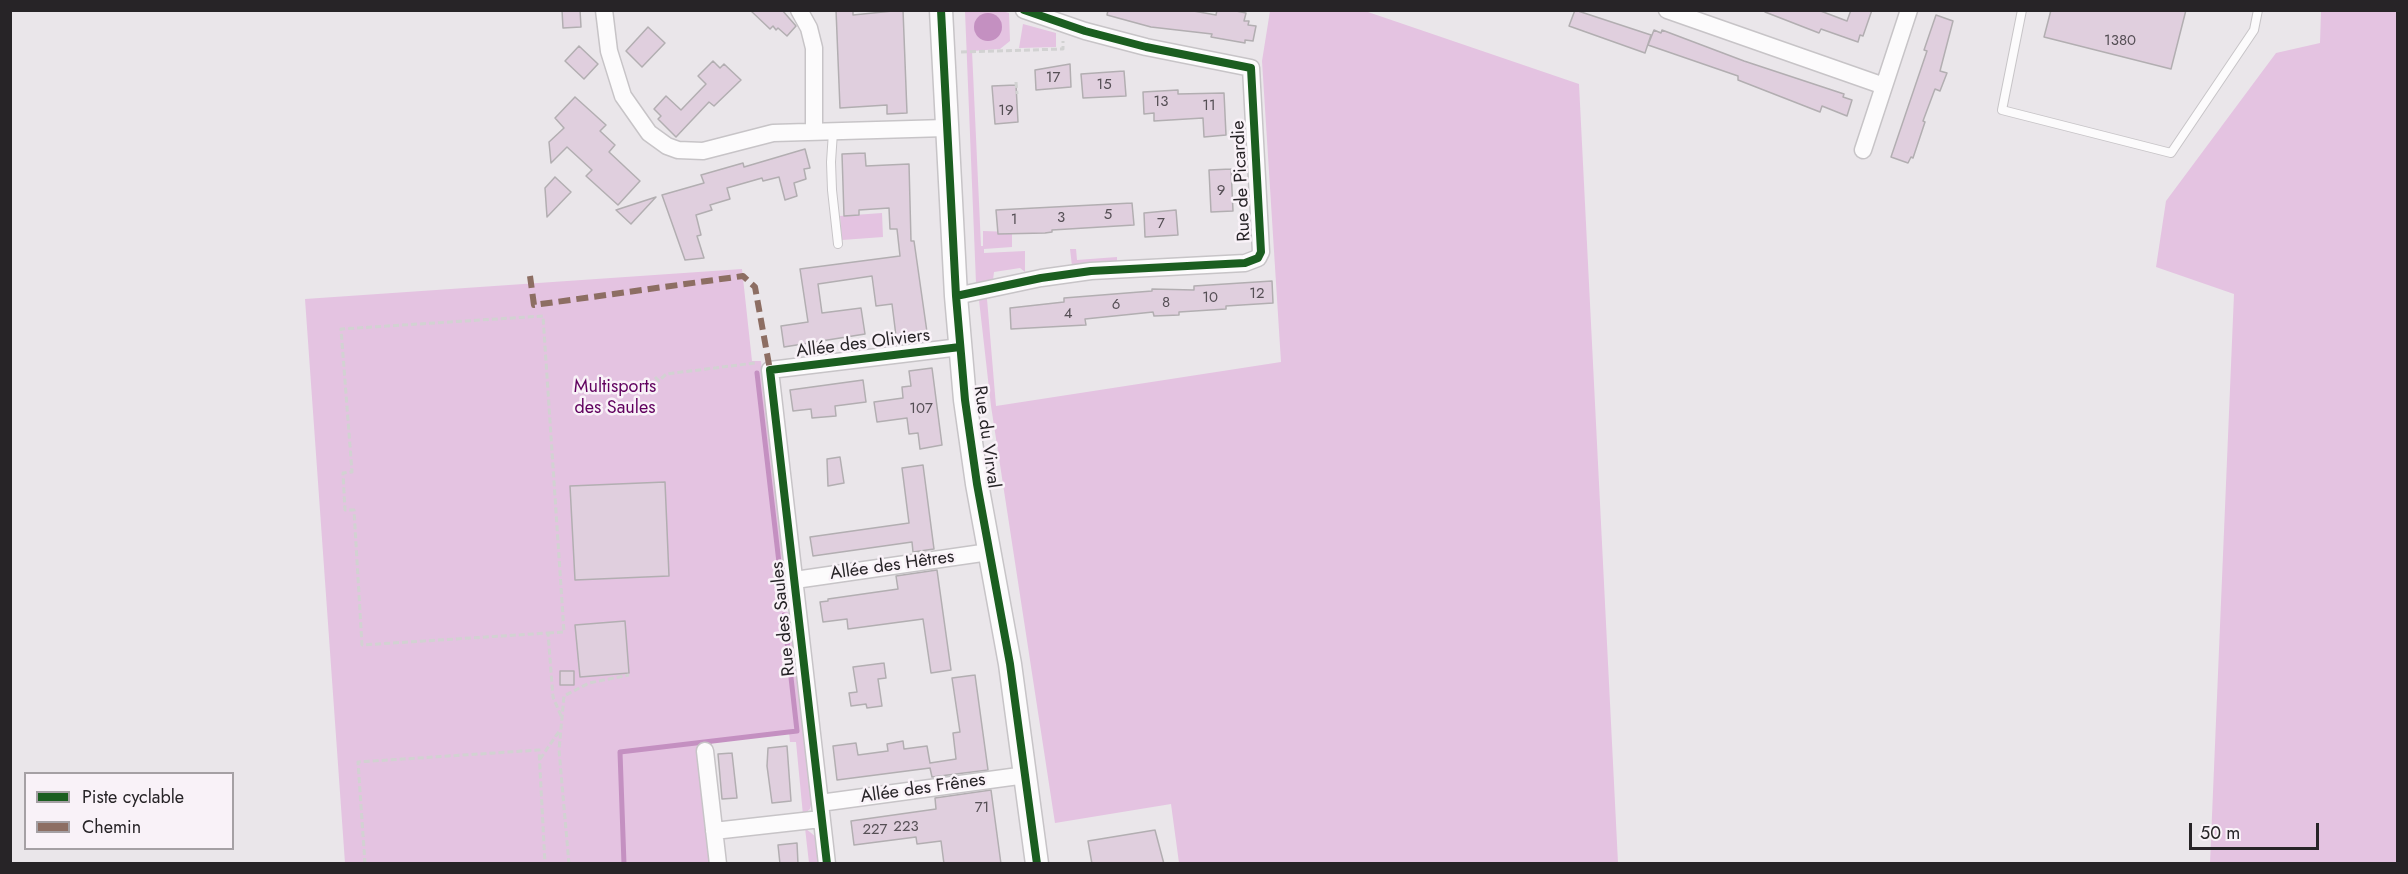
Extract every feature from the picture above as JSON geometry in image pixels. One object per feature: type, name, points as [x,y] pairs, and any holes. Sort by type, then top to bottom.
[{"type":"street","points":[[604,10],[609,51],[624,96],[638,121],[649,134],[667,146],[678,150],[703,151],[759,135],[946,129]]},
{"type":"street","points":[[800,10],[809,28],[814,48],[814,132]]},
{"type":"street","name":"Rue du Virval","points":[[941,10],[956,296],[969,429],[1010,664],[1037,864]]},
{"type":"street","name":"Rue de Picardie","points":[[956,296],[1026,281],[1091,271],[1252,261],[1261,252],[1251,68],[1146,47],[1063,24],[1024,10]]},
{"type":"street","points":[[1667,10],[1884,86]]},
{"type":"street","points":[[1863,150],[1909,10]]},
{"type":"street","name":"Allée des Oliviers","points":[[765,367],[960,347]]},
{"type":"street","name":"Rue des Saules","points":[[765,367],[795,580],[827,864]]},
{"type":"street","name":"Allée des Hêtres","points":[[795,580],[989,552]]},
{"type":"street","points":[[705,751],[718,864]]},
{"type":"street","name":"Allée des Frênes","points":[[714,831],[1026,775]]},
{"type":"lane","points":[[2022,10],[2002,110],[2171,153],[2254,30],[2258,10]]},
{"type":"lane","points":[[833,132],[831,181],[838,244]]},
{"type":"path","points":[[942,53],[1063,49],[1063,24]]},
{"type":"path","points":[[1016,82],[1017,94]]},
{"type":"path","points":[[543,316],[564,632],[548,633],[362,645],[354,510],[345,510],[342,473],[351,472],[341,329],[543,316]]},
{"type":"path","points":[[655,376],[659,381],[666,374],[765,367]]},
{"type":"path","points":[[548,633],[554,697],[562,718]]},
{"type":"path","points":[[569,864],[559,750],[564,696],[589,683],[629,675]]},
{"type":"path","points":[[538,760],[561,728]]},
{"type":"path","points":[[365,864],[358,762],[539,750],[545,864]]},
{"type":"green space","points":[[965,11],[1009,13],[1010,41],[1000,49],[972,51],[981,246],[983,246],[983,231],[1012,232],[1012,247],[984,249],[984,253],[1025,251],[1025,272],[1020,268],[994,272],[993,280],[976,283]]},
{"type":"green space","points":[[1270,11],[1365,11],[1579,84],[1618,863],[1179,863],[1171,804],[1055,823],[991,406],[979,300],[987,299],[996,406],[1281,362],[1262,61]]},
{"type":"green space","points":[[2321,11],[2397,11],[2397,863],[2210,863],[2234,294],[2156,267],[2166,201],[2276,53],[2320,43]]},
{"type":"green space","points":[[1023,24],[1056,33],[1056,47],[1019,48]]},
{"type":"green space","points":[[882,213],[883,237],[842,240],[840,216]]},
{"type":"green space","points":[[1070,249],[1076,249],[1077,260],[1117,257],[1117,262],[1072,266]]},
{"type":"green space","name":"Multisports des Saules","points":[[742,269],[752,361],[761,361],[788,581],[775,588],[777,609],[791,613],[812,801],[810,809],[803,815],[796,742],[790,742],[789,732],[712,740],[712,746],[697,748],[710,863],[345,863],[305,299]]},
{"type":"green space","points":[[805,828],[816,837],[819,863],[809,863]]},
{"type":"shaded area","points":[[988,13],[998,17],[1002,27],[998,37],[988,41],[978,37],[974,27],[978,17]]},
{"type":"building","points":[[562,10],[580,10],[581,27],[563,28]]},
{"type":"building","points":[[750,10],[782,10],[796,26],[787,36],[778,28],[776,30],[773,26],[770,29]]},
{"type":"building","points":[[836,10],[853,10],[853,15],[903,10],[907,113],[887,114],[887,105],[840,108]]},
{"type":"building","points":[[1108,10],[1188,10],[1216,15],[1217,10],[1231,10],[1246,13],[1244,21],[1249,21],[1248,25],[1256,26],[1253,41],[1245,40],[1245,43],[1211,37],[1212,34],[1151,27],[1107,15]]},
{"type":"building","points":[[1575,10],[1651,35],[1645,53],[1569,26]]},
{"type":"building","points":[[1765,10],[1818,10],[1847,21],[1851,10],[1872,10],[1863,36],[1860,35],[1858,42],[1821,29],[1819,33],[1765,12]]},
{"type":"building","points":[[2051,10],[2186,10],[2171,69],[2044,37]]},
{"type":"building","points":[[1936,15],[1953,21],[1940,71],[1947,73],[1940,91],[1935,89],[1913,158],[1911,157],[1908,163],[1891,157],[1927,51],[1924,50]]},
{"type":"building","points":[[648,27],[665,43],[642,67],[626,51]]},
{"type":"building","points":[[1654,30],[1661,33],[1662,30],[1744,61],[1844,94],[1843,97],[1852,100],[1847,116],[1822,106],[1820,112],[1738,80],[1738,76],[1648,45]]},
{"type":"building","points":[[579,46],[598,64],[584,79],[565,61]]},
{"type":"building","points":[[713,61],[720,68],[724,64],[741,80],[714,106],[709,102],[676,137],[658,119],[661,116],[654,109],[666,96],[681,110],[706,84],[698,76]]},
{"type":"building","points":[[1070,64],[1071,87],[1036,90],[1035,70]]},
{"type":"building","points":[[1124,71],[1126,96],[1083,98],[1081,74]]},
{"type":"building","points":[[1016,85],[1018,122],[995,124],[992,86]]},
{"type":"building","points":[[1178,90],[1178,94],[1224,93],[1226,135],[1204,137],[1203,118],[1154,121],[1154,113],[1144,114],[1143,92]]},
{"type":"building","points":[[575,97],[606,125],[600,131],[615,145],[609,152],[640,181],[618,205],[586,176],[592,170],[567,147],[551,163],[549,142],[564,128],[555,118]]},
{"type":"building","points":[[805,149],[810,168],[804,169],[806,179],[794,183],[797,196],[785,200],[779,177],[763,181],[762,178],[727,188],[730,199],[710,205],[712,210],[696,215],[701,235],[697,236],[704,258],[685,260],[662,195],[704,183],[701,175],[743,163],[744,167]]},
{"type":"building","points":[[865,153],[866,166],[909,164],[911,241],[914,241],[927,332],[896,336],[892,304],[876,306],[872,276],[818,284],[822,313],[861,308],[865,334],[784,347],[781,326],[808,322],[800,269],[900,256],[897,229],[890,229],[889,208],[859,210],[859,215],[844,216],[842,154]]},
{"type":"building","points":[[1231,169],[1233,211],[1211,212],[1209,170]]},
{"type":"building","points":[[555,177],[571,192],[547,217],[545,188]]},
{"type":"building","points":[[656,197],[631,224],[616,210]]},
{"type":"building","points":[[1132,203],[1134,225],[1052,230],[1052,232],[1045,233],[998,234],[996,210]]},
{"type":"building","points":[[1176,210],[1178,235],[1145,237],[1144,213]]},
{"type":"building","points":[[1272,281],[1273,303],[1179,312],[1179,315],[1154,316],[1153,312],[1085,319],[1086,325],[1011,329],[1010,308],[1064,302],[1064,298],[1152,291],[1152,289],[1194,290],[1194,286]]},
{"type":"building","points":[[932,368],[942,445],[920,449],[918,433],[909,434],[907,418],[877,422],[874,402],[903,398],[902,387],[911,386],[909,371]]},
{"type":"building","points":[[863,380],[866,402],[835,406],[836,416],[812,418],[811,409],[793,411],[790,390]]},
{"type":"building","points":[[840,457],[844,483],[828,486],[827,459]]},
{"type":"building","points":[[923,465],[934,549],[913,552],[912,542],[813,556],[810,537],[909,523],[902,468]]},
{"type":"building","points":[[665,482],[669,576],[575,580],[570,486]]},
{"type":"building","points":[[937,570],[951,670],[931,673],[923,619],[848,629],[847,619],[823,622],[820,602],[898,589],[896,576]]},
{"type":"building","points":[[625,621],[629,673],[580,677],[575,625]]},
{"type":"building","points":[[884,663],[886,678],[878,679],[882,706],[867,708],[866,704],[851,706],[849,693],[857,692],[853,667]]},
{"type":"building","points":[[560,671],[574,671],[574,685],[560,685]]},
{"type":"building","points":[[975,675],[988,770],[932,777],[930,768],[837,780],[833,746],[856,743],[858,755],[888,751],[887,744],[903,741],[904,749],[927,746],[930,763],[956,759],[953,733],[960,732],[952,678]]},
{"type":"building","points":[[787,746],[791,801],[772,803],[767,766],[768,748]]},
{"type":"building","points":[[732,753],[737,798],[722,799],[718,754]]},
{"type":"building","points":[[991,790],[1001,864],[944,864],[941,841],[917,844],[916,837],[854,845],[851,821],[936,809],[935,798]]},
{"type":"building","points":[[1155,830],[1164,864],[1092,864],[1088,841]]},
{"type":"building","points":[[797,843],[798,864],[780,864],[778,845]]},
{"type":"waterway","points":[[757,373],[781,580]]},
{"type":"waterway","points":[[624,864],[620,752],[797,731],[784,615]]},
{"type":"marked path","points":[[530,276],[534,305],[743,276],[755,287],[770,370]]},
{"type":"cycle path","points":[[941,10],[956,296],[965,400],[977,484],[1010,664],[1037,864]]},
{"type":"cycle path","points":[[956,296],[1041,278],[1091,271],[1245,263],[1258,258],[1261,252],[1251,68],[1146,47],[1085,31],[1024,10]]},
{"type":"cycle path","points":[[827,864],[770,370],[960,347]]}]
